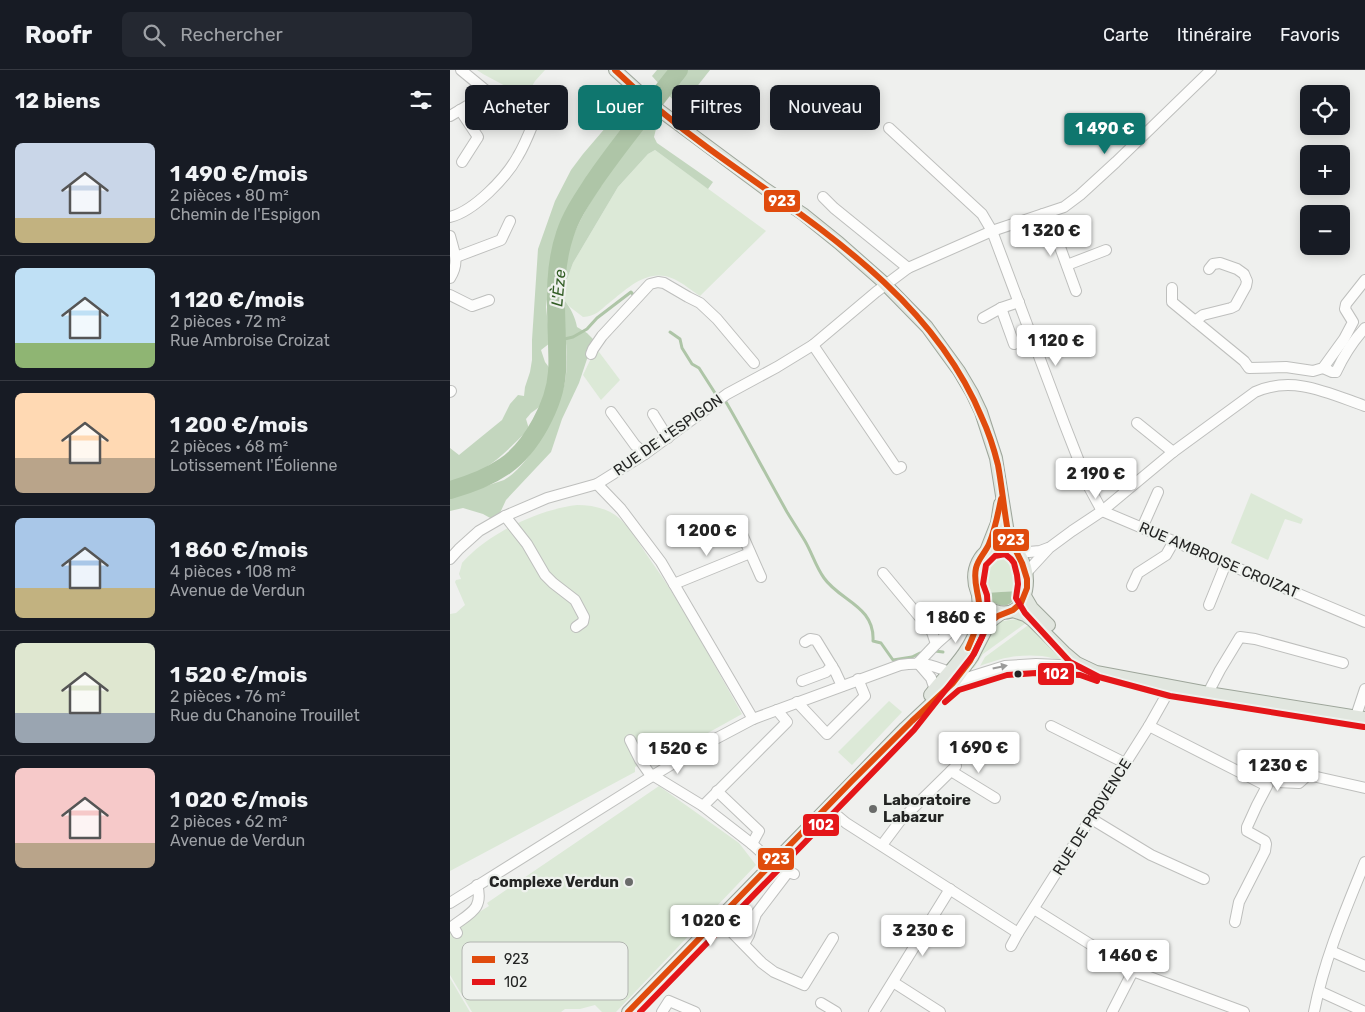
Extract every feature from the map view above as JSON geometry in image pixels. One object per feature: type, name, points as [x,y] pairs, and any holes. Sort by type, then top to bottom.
[{"type":"main road","points":[[614,70],[659,110],[803,214],[882,281],[927,327],[959,371],[978,406],[996,458],[1008,533],[1022,560],[1026,573],[1025,596],[1021,604],[990,622],[966,666],[942,681],[908,725]]},
{"type":"main road","points":[[986,551],[996,522],[1002,496]]},
{"type":"main road","points":[[1016,551],[1002,545],[994,546],[986,551],[978,561],[976,568],[974,585],[978,596],[983,604],[992,610],[1025,615],[1064,652],[1082,666],[1096,672],[1171,687],[1361,717]]},
{"type":"main road","points":[[628,1012],[908,725],[966,650],[978,624],[978,596]]},
{"type":"main road","points":[[1025,596],[1032,608],[1076,655],[1096,666],[1150,682]]},
{"type":"street","points":[[460,70],[478,85]]},
{"type":"street","name":"RUE DE L'ESPIGON","points":[[450,559],[479,532],[505,516],[547,498],[597,484],[645,454],[727,394],[777,367],[812,345],[908,268],[992,231],[1064,207],[1080,196],[1211,70]]},
{"type":"street","points":[[450,116],[465,107]]},
{"type":"street","points":[[460,110],[478,137],[462,162]]},
{"type":"street","points":[[890,128],[982,214],[992,231],[1089,486],[1102,511]]},
{"type":"street","points":[[450,217],[473,206],[499,182],[518,157],[530,130]]},
{"type":"street","points":[[824,197],[834,208],[908,268]]},
{"type":"street","points":[[1044,214],[1056,236],[1076,291]]},
{"type":"street","points":[[456,257],[501,240],[510,222]]},
{"type":"street","points":[[450,236],[456,257],[455,269],[450,278]]},
{"type":"street","points":[[1067,264],[1106,250]]},
{"type":"street","points":[[1194,321],[1203,315],[1236,306],[1246,286],[1247,280],[1244,274],[1237,269],[1220,263],[1213,264],[1209,269]]},
{"type":"street","points":[[1172,288],[1172,302],[1244,361],[1249,368],[1286,367],[1313,371],[1323,368],[1344,339],[1353,322],[1345,309],[1346,304],[1365,280]]},
{"type":"street","points":[[591,354],[602,336],[650,284],[658,282],[664,283],[700,303],[754,363]]},
{"type":"street","points":[[450,295],[472,306],[489,300]]},
{"type":"street","points":[[983,318],[1001,308],[1019,302]]},
{"type":"street","points":[[1001,308],[1014,344]]},
{"type":"street","points":[[1323,368],[1336,372],[1344,356],[1365,328]]},
{"type":"street","points":[[812,345],[897,469],[901,467]]},
{"type":"street","points":[[1026,573],[1049,548],[1072,530],[1102,511],[1173,452],[1232,407],[1267,386],[1279,384],[1300,385],[1365,406]]},
{"type":"street","points":[[611,412],[635,445],[645,454]]},
{"type":"street","points":[[653,414],[668,438]]},
{"type":"street","points":[[1137,423],[1173,452]]},
{"type":"street","points":[[597,484],[622,509],[661,562],[753,719]]},
{"type":"street","points":[[1142,528],[1158,492]]},
{"type":"street","name":"RUE AMBROISE CROIZAT","points":[[1102,511],[1365,622]]},
{"type":"street","points":[[505,516],[527,544],[545,575],[575,600],[584,617],[583,622],[576,627]]},
{"type":"street","points":[[742,534],[761,577]]},
{"type":"street","points":[[1132,586],[1138,573],[1166,555],[1174,541]]},
{"type":"street","points":[[1016,551],[1040,551],[1049,548]]},
{"type":"street","points":[[674,584],[750,553]]},
{"type":"street","points":[[1209,605],[1226,563]]},
{"type":"street","points":[[883,573],[886,585],[932,632],[936,644]]},
{"type":"street","points":[[918,663],[962,617]]},
{"type":"street","points":[[1208,693],[1240,637],[1255,639],[1343,663]]},
{"type":"street","points":[[805,642],[810,639],[816,640],[842,686]]},
{"type":"street","points":[[918,663],[942,681]]},
{"type":"street","points":[[450,903],[654,775],[702,746],[753,719],[900,665],[918,663],[931,665],[942,681]]},
{"type":"street","points":[[942,681],[1017,664],[1082,666]]},
{"type":"street","points":[[802,681],[826,672],[832,666]]},
{"type":"street","points":[[797,702],[827,734],[865,696],[858,680]]},
{"type":"street","name":"RUE DE PROVENCE","points":[[1011,946],[1149,726],[1171,687]]},
{"type":"street","points":[[1361,717],[1365,689]]},
{"type":"street","points":[[703,806],[786,722],[777,710]]},
{"type":"street","points":[[1052,726],[1125,763]]},
{"type":"street","points":[[1149,726],[1267,786],[1247,827],[1247,831],[1266,840],[1266,844],[1239,902],[1234,922]]},
{"type":"street","points":[[630,740],[640,760],[650,773],[703,806],[773,863]]},
{"type":"street","points":[[882,845],[900,821],[953,768],[994,798]]},
{"type":"street","points":[[1277,782],[1298,783],[1308,775],[1365,788]]},
{"type":"street","points":[[717,791],[759,831],[752,844]]},
{"type":"street","points":[[827,807],[846,823],[1018,933]]},
{"type":"street","points":[[1090,818],[1151,855],[1204,879]]},
{"type":"street","points":[[1314,1012],[1342,918],[1365,862]]},
{"type":"street","points":[[744,944],[756,914],[788,872],[794,874]]},
{"type":"street","points":[[457,933],[453,926],[474,911],[479,903],[480,895],[477,886]]},
{"type":"street","points":[[874,1012],[950,889]]},
{"type":"street","points":[[1034,908],[1133,971],[1216,1007],[1244,1012]]},
{"type":"street","points":[[719,919],[762,963],[774,972],[804,986],[833,938]]},
{"type":"street","points":[[1331,951],[1365,966]]},
{"type":"street","points":[[1112,1012],[1133,971]]},
{"type":"street","points":[[893,982],[940,1012]]},
{"type":"street","points":[[1319,991],[1365,1012]]},
{"type":"street","points":[[662,1012],[668,1001],[695,1012]]},
{"type":"street","points":[[821,1004],[836,1012]]},
{"type":"shaded area","points":[[477,70],[545,70],[533,85],[504,85]]},
{"type":"shaded area","points":[[657,70],[710,70],[698,85],[672,85],[672,99],[662,85],[652,76]]},
{"type":"shaded area","points":[[604,130],[627,130],[581,192],[563,223],[552,261],[546,307],[550,343],[541,350],[545,362],[551,370],[551,388],[542,405],[526,419],[529,429],[512,446],[483,469],[450,484],[450,448],[459,455],[502,420],[510,404],[518,395],[524,396],[532,360],[538,249],[555,201],[571,170]]},
{"type":"shaded area","points":[[639,130],[656,130],[654,137],[657,143],[713,182],[708,189],[655,150],[648,154],[618,187],[573,263],[565,285],[565,301],[577,327],[596,342],[591,347],[579,383],[562,419],[551,452],[506,500],[500,513],[492,519],[463,508],[450,511],[450,498],[504,480],[514,473],[541,438],[555,410],[564,386],[567,360],[566,339],[558,291],[559,277],[574,233],[609,173]]},
{"type":"shaded area","points":[[655,150],[766,231],[700,296],[674,279],[665,276],[647,277],[624,291],[597,313],[583,317],[565,301],[565,285],[573,263],[618,187],[648,154]]},
{"type":"shaded area","points":[[596,348],[620,380],[601,400],[583,375]]},
{"type":"shaded area","points":[[1251,493],[1303,519],[1301,524],[1285,519],[1268,560],[1231,543]]},
{"type":"shaded area","points":[[577,505],[605,509],[619,518],[627,527],[674,596],[742,714],[652,764],[650,760],[635,767],[635,772],[450,871],[450,614],[456,613],[465,605],[455,582],[461,579],[459,574],[462,563],[473,552],[495,536],[522,521],[550,511]]},
{"type":"shaded area","points":[[1003,554],[1014,559],[1017,563],[1020,573],[1019,591],[984,593],[984,568],[990,558]]},
{"type":"shaded area","points":[[1019,591],[1012,602],[1003,606],[993,602],[984,593]]},
{"type":"shaded area","points":[[1017,619],[1026,623],[983,654],[974,668],[972,668],[995,624]]},
{"type":"shaded area","points":[[1027,626],[1031,626],[1065,660],[1042,656],[1017,656],[980,666],[985,657]]},
{"type":"shaded area","points":[[889,701],[902,712],[852,765],[838,752]]},
{"type":"shaded area","name":"Complexe Verdun","points":[[659,786],[739,843],[756,865],[628,999],[628,942],[462,942],[462,995],[450,975],[450,930],[489,906],[487,903]]},
{"type":"shaded area","points":[[450,978],[470,1012],[450,1012]]},
{"type":"shaded area","name":"Complexe Verdun","points":[[465,1000],[627,1000],[616,1012],[602,1012],[595,1005],[580,1009],[565,1009],[561,1012],[472,1012]]},
{"type":"waterway","name":"L'Èze","points":[[450,490],[492,474],[505,466],[524,448],[540,424],[552,398],[555,384],[557,365],[557,274],[561,247],[568,227],[574,213],[604,167],[679,70]]},
{"type":"waterway","points":[[556,341],[573,337],[587,329],[597,318],[631,292],[635,297]]},
{"type":"waterway","points":[[670,332],[680,339],[682,348],[692,364],[699,368],[715,393]]},
{"type":"waterway","points":[[726,402],[824,578],[863,612],[872,629],[873,641],[881,643],[893,660],[912,657],[920,653]]},
{"type":"waterway","points":[[935,651],[943,652]]},
{"type":"transit line","name":"923","points":[[615,70],[648,101],[684,130],[827,234],[900,298],[932,334],[960,374],[987,429],[998,465],[1008,532],[1027,579],[1027,588],[1021,603],[1013,610],[998,616],[989,623],[970,661],[953,683],[852,781],[628,1012]]},
{"type":"transit line","name":"923","points":[[968,648],[979,615],[975,577],[976,568],[991,539],[1001,499]]},
{"type":"transit line","name":"102","points":[[640,1012],[914,730],[974,654],[982,637],[988,615],[987,595],[983,584],[986,565],[995,556],[1005,554],[1014,563],[1018,584],[1016,598],[1025,613],[1070,662],[1099,677],[1170,696],[1364,727]]},
{"type":"transit line","name":"102","points":[[945,702],[959,690],[1007,675],[1036,673],[1080,675],[1097,681]]},
{"type":"place","name":"Laboratoire Labazur","points":[[873,809]]},
{"type":"place","name":"Complexe Verdun","points":[[629,882]]}]
